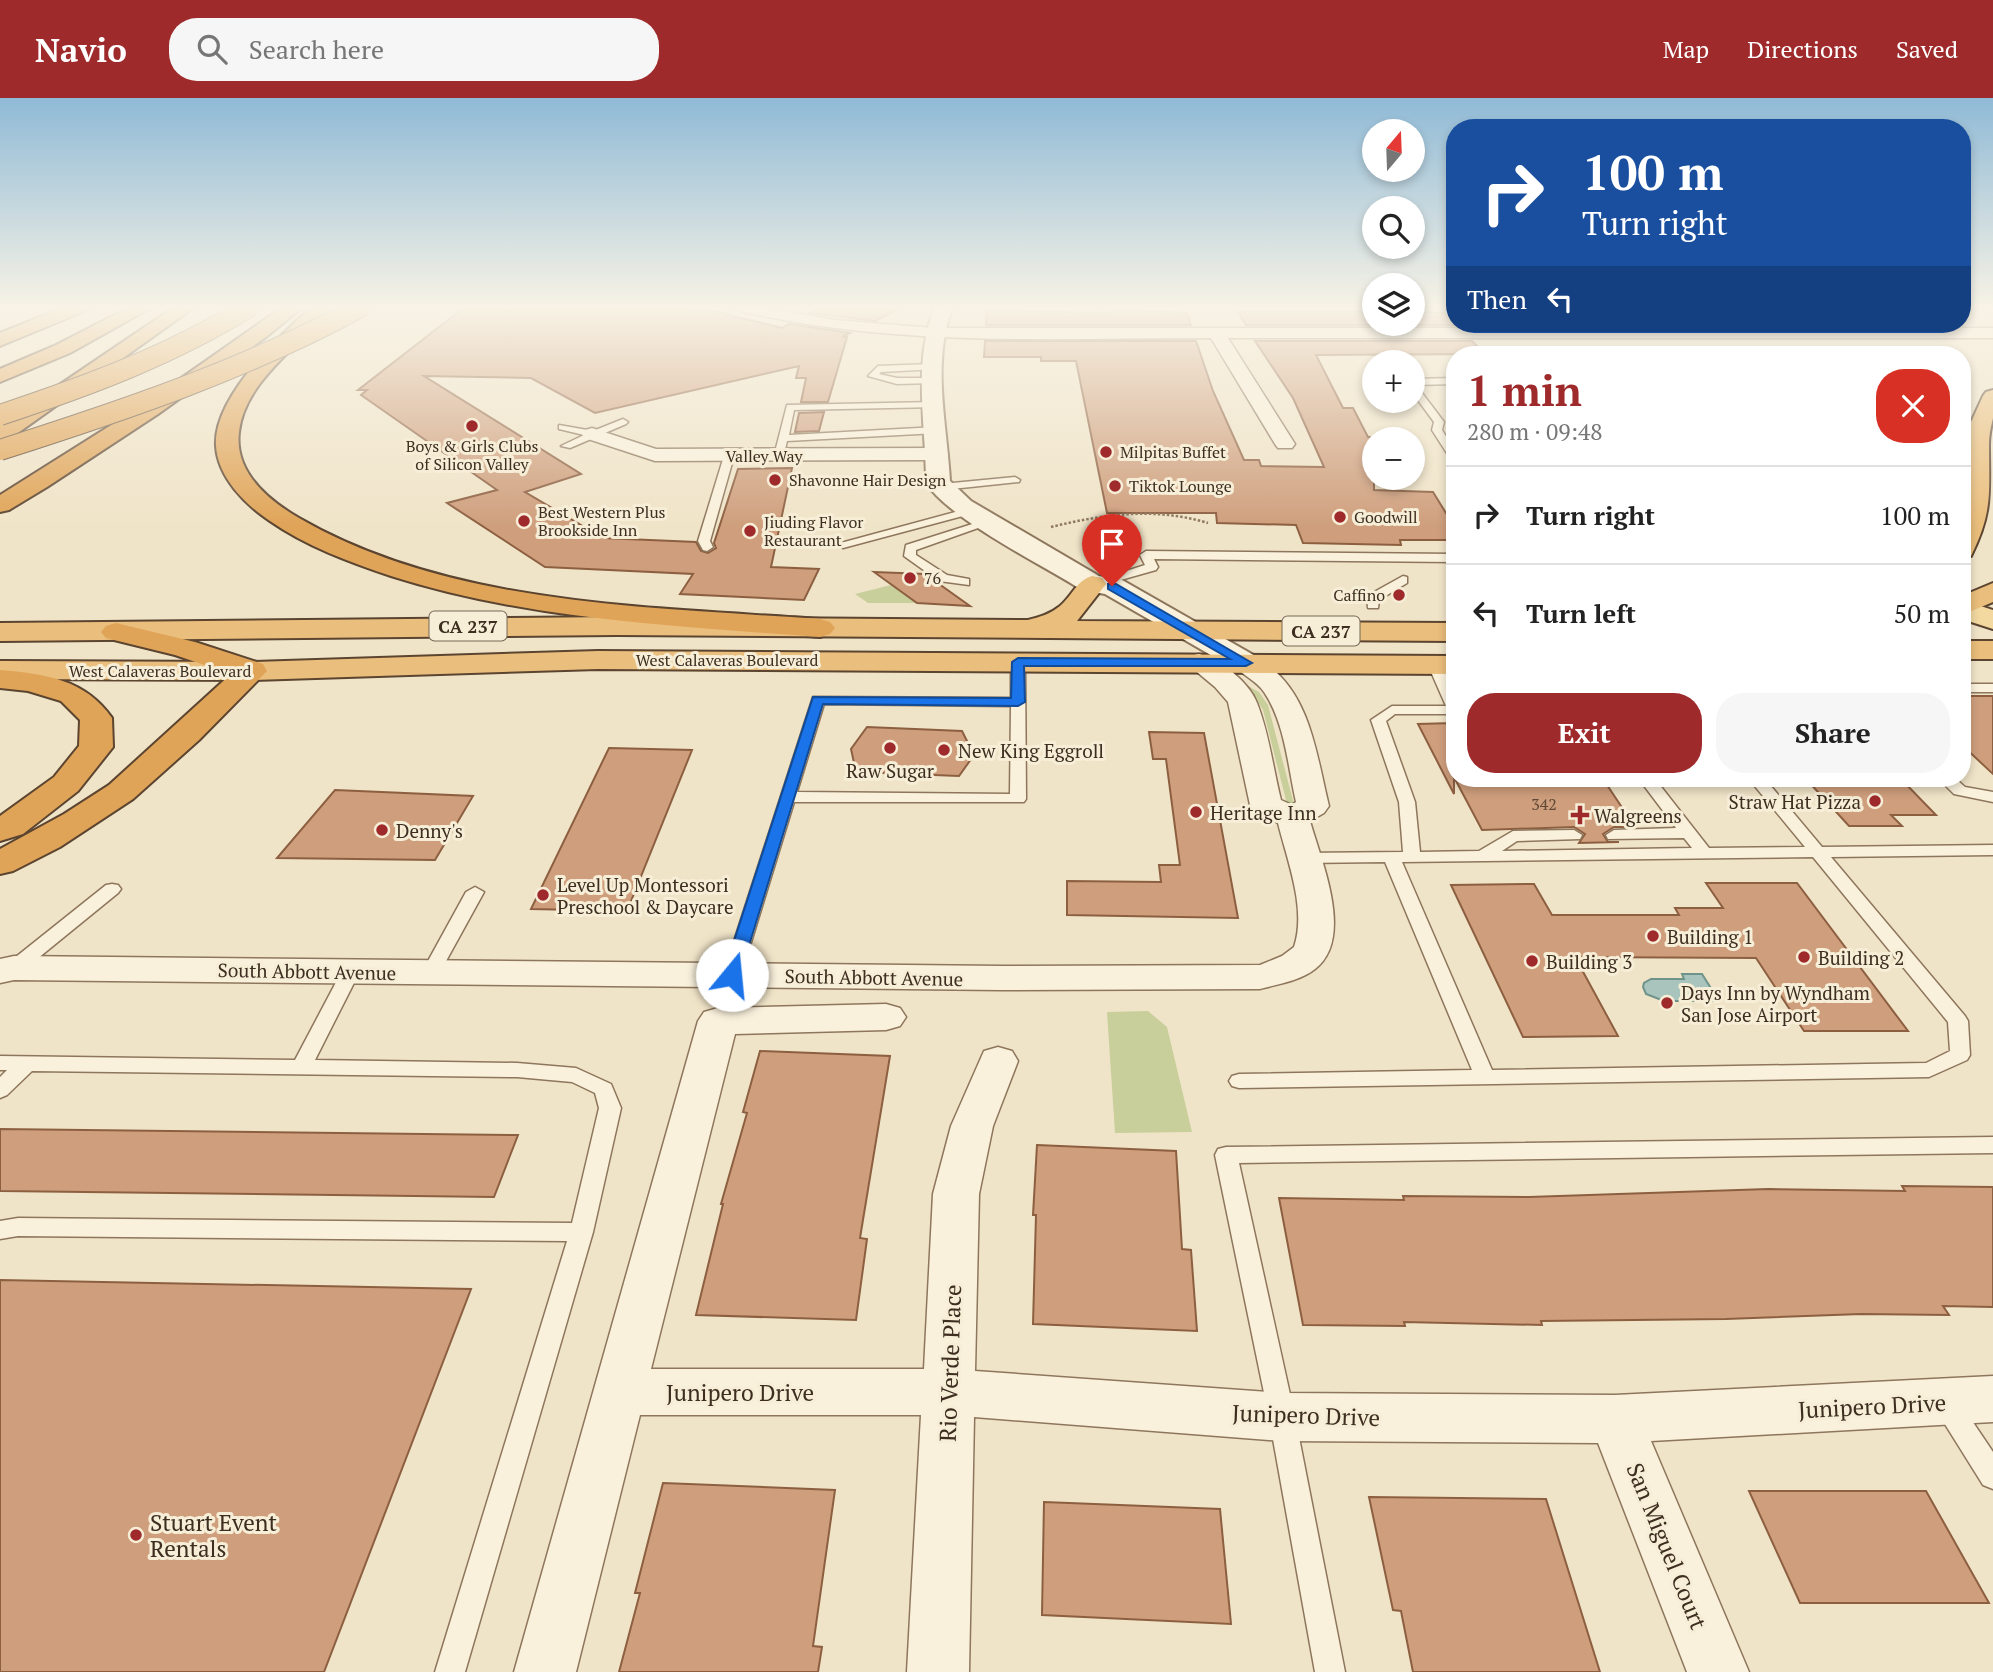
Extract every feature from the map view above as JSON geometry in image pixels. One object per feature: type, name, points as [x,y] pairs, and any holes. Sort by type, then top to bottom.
[{"type":"highway","points":[[0,407],[73,379]]},
{"type":"highway","points":[[0,435],[81,379]]},
{"type":"highway","points":[[0,415],[96,379]]},
{"type":"highway","points":[[0,511],[195,379]]},
{"type":"highway","points":[[0,450],[205,379]]},
{"type":"highway","points":[[256,379],[231,420],[227,445],[234,471],[255,499],[291,524],[343,550],[421,576],[523,599],[611,612],[820,628]]},
{"type":"highway","points":[[1971,540],[1978,533],[1984,508],[1972,472],[1978,429],[1992,402]]},
{"type":"highway","points":[[0,505],[55,472]]},
{"type":"highway","points":[[1032,627],[1049,625],[1074,611],[1092,584]]},
{"type":"highway","name":"West Calaveras Boulevard","points":[[0,632],[479,626],[922,630],[1032,627],[1446,632]]},
{"type":"highway","points":[[0,863],[35,846],[119,793],[170,750],[251,671],[184,648],[116,632]]},
{"type":"highway","points":[[1971,650],[1993,650]]},
{"type":"highway","name":"West Calaveras Boulevard","points":[[0,670],[251,671],[611,660],[1444,665]]},
{"type":"highway","points":[[0,680],[30,682],[72,694],[96,718],[96,747],[66,784],[10,826],[0,830]]},
{"type":"street","points":[[933,379],[939,454],[938,484],[979,516],[1092,584],[1112,586],[1246,663],[1271,682],[1283,698],[1289,714],[1313,806],[1293,818],[1266,805],[1242,701],[1225,681],[1199,662],[1093,593],[1092,584]]},
{"type":"street","points":[[1245,379],[1285,444]]},
{"type":"street","name":"Valley Way","points":[[592,434],[655,455],[729,456],[781,447],[827,461],[872,455],[939,454]]},
{"type":"street","name":"South Abbott Avenue","points":[[7,969],[1260,977],[1290,968],[1311,951],[1317,935],[1293,818]]},
{"type":"street","points":[[545,1672],[718,1021],[886,1017]]},
{"type":"street","name":"Rio Verde Place","points":[[938,1672],[956,1195],[972,1126],[998,1061]]},
{"type":"street","name":"Junipero Drive","points":[[619,1392],[950,1392],[1282,1417],[1615,1419],[1969,1401]]},
{"type":"street","name":"San Miguel Court","points":[[1615,1419],[1718,1672]]},
{"type":"lane","points":[[1425,382],[1446,381]]},
{"type":"lane","points":[[1425,399],[1443,420],[1437,430],[1446,444]]},
{"type":"lane","points":[[781,447],[870,419],[935,405]]},
{"type":"lane","points":[[781,447],[790,407],[937,430]]},
{"type":"lane","points":[[870,419],[872,455]]},
{"type":"lane","points":[[566,446],[623,422]]},
{"type":"lane","points":[[563,428],[592,434]]},
{"type":"lane","points":[[707,547],[704,541],[729,456]]},
{"type":"lane","points":[[942,487],[1015,480]]},
{"type":"lane","points":[[843,544],[979,516]]},
{"type":"lane","points":[[965,582],[943,578],[910,556],[910,548],[979,516]]},
{"type":"lane","points":[[1092,584],[1152,567],[1146,555],[1446,558]]},
{"type":"lane","points":[[1373,605],[1372,599],[1403,580]]},
{"type":"lane","points":[[787,797],[1018,799],[1018,662]]},
{"type":"lane","points":[[1971,688],[1993,688]]},
{"type":"lane","points":[[732,975],[818,700],[1018,702]]},
{"type":"lane","points":[[1412,856],[1406,802],[1378,720],[1392,710],[1446,709]]},
{"type":"lane","points":[[1653,787],[1704,853]]},
{"type":"lane","points":[[1239,1081],[1929,1070],[1960,1055],[1958,1021],[1764,787]]},
{"type":"lane","points":[[1956,787],[1960,791],[1993,797]]},
{"type":"lane","points":[[1614,835],[1689,833]]},
{"type":"lane","points":[[1485,855],[1513,836],[1574,835]]},
{"type":"lane","points":[[1302,858],[1993,850]]},
{"type":"lane","points":[[1391,856],[1486,1077]]},
{"type":"lane","points":[[7,969],[112,889]]},
{"type":"lane","points":[[431,972],[475,892]]},
{"type":"lane","points":[[302,1066],[351,971]]},
{"type":"lane","points":[[0,1063],[517,1070],[576,1075],[604,1089],[610,1108],[581,1232],[488,1554],[450,1672]]},
{"type":"lane","points":[[0,1090],[27,1063]]},
{"type":"lane","points":[[1330,1672],[1282,1417],[1226,1155],[1993,1145]]},
{"type":"lane","points":[[0,1230],[18,1227],[581,1232]]},
{"type":"lane","points":[[1969,1401],[1993,1476]]},
{"type":"path","points":[[1045,528],[1101,514],[1187,515],[1208,523]]},
{"type":"green space","points":[[891,585],[917,603],[868,603],[855,594]]},
{"type":"green space","points":[[1248,686],[1259,692],[1268,705],[1295,808],[1288,808],[1263,710]]},
{"type":"green space","points":[[1148,1011],[1167,1027],[1192,1132],[1115,1133],[1107,1012]]},
{"type":"water","points":[[1682,974],[1702,974],[1719,1001],[1664,1001],[1646,994],[1644,983],[1651,979],[1684,979]]},
{"type":"building","points":[[372,379],[430,379],[581,474],[525,492],[603,538],[696,542],[701,551],[708,553],[716,548],[714,543],[738,469],[792,468],[771,567],[819,569],[804,600],[680,594],[693,574],[545,567],[447,503],[497,490],[361,395],[367,390],[358,390]]},
{"type":"building","points":[[534,379],[741,379],[595,413]]},
{"type":"building","points":[[806,379],[835,379],[828,402],[801,402]]},
{"type":"building","points":[[1080,379],[1209,379],[1244,460],[1259,460],[1261,466],[1324,467],[1293,398],[1281,379],[1328,379],[1343,408],[1353,408],[1363,427],[1362,490],[1433,492],[1446,513],[1446,540],[1400,540],[1401,545],[1303,543],[1296,525],[1217,523],[1216,513],[1107,513]]},
{"type":"building","points":[[824,412],[819,431],[795,432],[799,413]]},
{"type":"building","points":[[874,572],[925,574],[970,606],[917,603]]},
{"type":"building","points":[[1971,696],[1993,696],[1993,774],[1971,753]]},
{"type":"building","points":[[1446,723],[1446,778],[1418,724]]},
{"type":"building","points":[[867,727],[962,731],[974,755],[959,776],[856,772],[851,749]]},
{"type":"building","name":"Heritage Inn","points":[[1149,732],[1204,733],[1238,918],[1067,915],[1067,881],[1161,882],[1159,865],[1180,865],[1166,759],[1153,759]]},
{"type":"building","points":[[609,748],[692,750],[627,911],[531,909]]},
{"type":"building","name":"Walgreens","points":[[1459,787],[1608,787],[1635,827],[1614,827],[1603,834],[1608,842],[1619,842],[1579,843],[1585,834],[1574,827],[1482,830]]},
{"type":"building","name":"Straw Hat Pizza","points":[[1813,787],[1909,787],[1936,815],[1891,815],[1902,826],[1849,826]]},
{"type":"building","points":[[335,790],[473,796],[435,860],[277,858]]},
{"type":"building","points":[[1706,883],[1797,883],[1908,1031],[1804,1031],[1756,958],[1575,957],[1618,1036],[1523,1037],[1451,885],[1534,884],[1552,915],[1679,915],[1675,908],[1723,908]]},
{"type":"building","points":[[760,1051],[890,1056],[860,1238],[867,1239],[856,1320],[696,1315],[721,1204],[747,1113],[743,1112]]},
{"type":"building","points":[[0,1129],[518,1135],[494,1197],[0,1191]]},
{"type":"building","points":[[1037,1145],[1176,1151],[1182,1249],[1191,1250],[1197,1331],[1033,1324],[1036,1215],[1033,1215]]},
{"type":"building","points":[[1902,1186],[1993,1187],[1993,1307],[1943,1306],[1949,1315],[1861,1314],[1541,1321],[1542,1325],[1404,1322],[1405,1326],[1303,1325],[1279,1198],[1404,1200],[1403,1196],[1529,1197],[1768,1189],[1905,1191]]},
{"type":"building","points":[[0,1280],[471,1289],[324,1672],[0,1672]]},
{"type":"building","points":[[663,1483],[835,1490],[813,1646],[822,1647],[818,1672],[619,1672],[640,1593],[635,1593]]},
{"type":"building","points":[[1749,1491],[1926,1491],[1989,1603],[1800,1603]]},
{"type":"building","points":[[1369,1497],[1546,1499],[1600,1672],[1413,1672],[1401,1611],[1393,1610]]},
{"type":"building","points":[[1044,1502],[1220,1509],[1231,1624],[1042,1615]]},
{"type":"place","name":"Boys & Girls Clubs of Silicon Valley","points":[[472,426]]},
{"type":"place","name":"Milpitas Buffet","points":[[1106,452]]},
{"type":"place","name":"Shavonne Hair Design","points":[[775,480]]},
{"type":"place","name":"Tiktok Lounge","points":[[1115,486]]},
{"type":"place","name":"Goodwill","points":[[1340,517]]},
{"type":"place","name":"Best Western Plus Brookside Inn","points":[[524,521]]},
{"type":"place","name":"Jiuding Flavor Restaurant","points":[[750,531]]},
{"type":"place","name":"76","points":[[910,578]]},
{"type":"place","name":"Caffino","points":[[1399,595]]},
{"type":"place","name":"Raw Sugar","points":[[890,748]]},
{"type":"place","name":"New King Eggroll","points":[[944,750]]},
{"type":"place","name":"Straw Hat Pizza","points":[[1875,801]]},
{"type":"place","name":"Heritage Inn","points":[[1196,812]]},
{"type":"place","name":"Walgreens","points":[[1580,815]]},
{"type":"place","name":"Denny's","points":[[382,830]]},
{"type":"place","name":"Level Up Montessori Preschool & Daycare","points":[[543,895]]},
{"type":"place","name":"Building 1","points":[[1653,936]]},
{"type":"place","name":"Building 2","points":[[1804,957]]},
{"type":"place","name":"Building 3","points":[[1532,961]]},
{"type":"place","name":"Days Inn by Wyndham San Jose Airport","points":[[1667,1003]]},
{"type":"place","name":"Stuart Event Rentals","points":[[136,1535]]},
{"type":"route","points":[[732,975],[818,700],[1018,702],[1018,662],[1246,663],[1112,586]]}]
